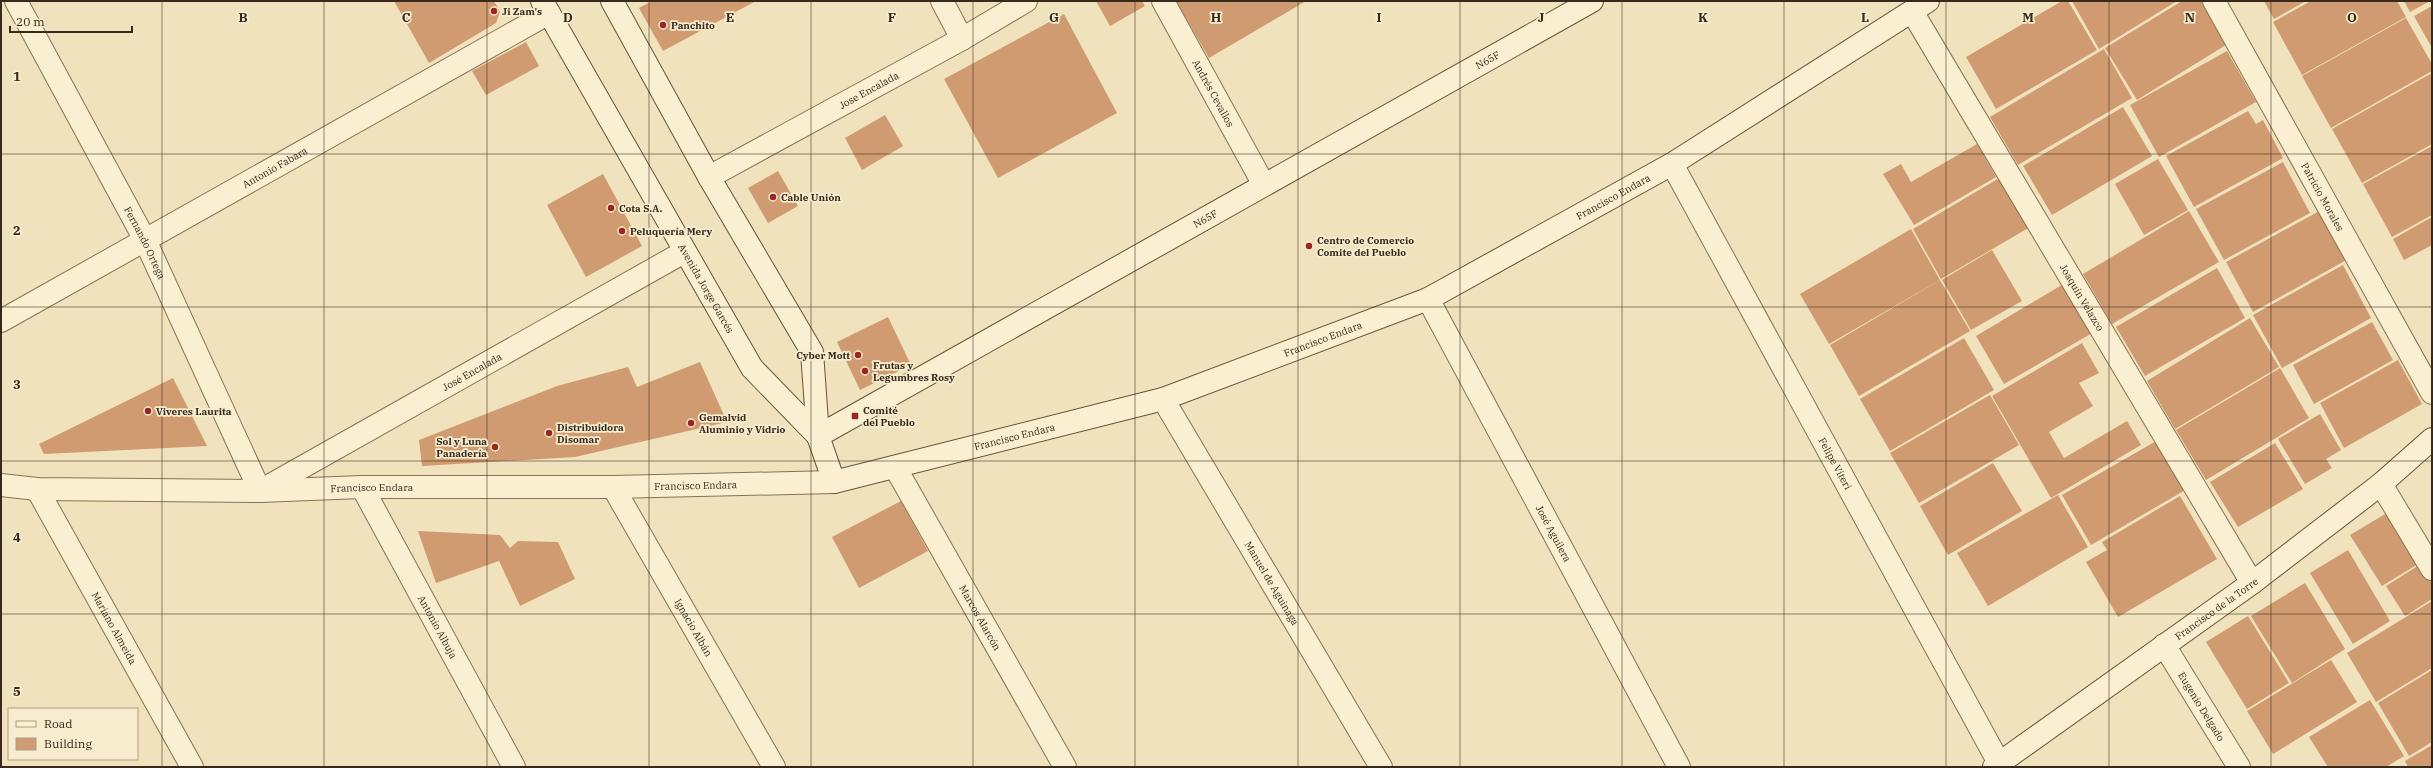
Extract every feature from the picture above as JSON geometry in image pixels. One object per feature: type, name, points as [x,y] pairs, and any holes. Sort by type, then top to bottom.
[{"type":"street","name":"Fernando Ortega","points":[[16,1],[145,240],[260,491]]},
{"type":"street","name":"Avenida Jorge Garcés","points":[[612,1],[709,177],[812,352],[818,436],[834,482]]},
{"type":"street","points":[[942,1],[962,39]]},
{"type":"street","name":"Jose Encalada","points":[[709,177],[962,39],[1026,1]]},
{"type":"street","name":"Andrés Cevallos","points":[[1163,1],[1264,185]]},
{"type":"street","name":"Patricio Morales","points":[[2214,1],[2432,393]]},
{"type":"street","name":"N65F","points":[[818,436],[1264,185],[1579,4]]},
{"type":"street","name":"Antonio Fabara","points":[[1,321],[145,240],[545,7]]},
{"type":"street","name":"Avenida Jorge Garcés","points":[[545,7],[684,252],[752,368],[818,436]]},
{"type":"street","name":"Francisco Endara","points":[[1,485],[36,489],[260,491],[362,487],[613,487],[834,482],[895,467],[1163,399],[1428,299],[1672,164],[1920,7]]},
{"type":"street","name":"Joaquín Velazco","points":[[1920,7],[2252,583]]},
{"type":"street","name":"Felipe Viteri","points":[[1672,164],[1996,765]]},
{"type":"street","name":"José Encalada","points":[[260,491],[684,252]]},
{"type":"street","name":"José Aguilera","points":[[1428,299],[1679,767]]},
{"type":"street","name":"Manuel de Aguinaga","points":[[1163,399],[1381,767]]},
{"type":"street","name":"Francisco de la Torre","points":[[1996,765],[2252,583],[2381,484],[2432,439]]},
{"type":"street","name":"Marcos Alarcón","points":[[895,467],[1065,767]]},
{"type":"street","points":[[2381,484],[2432,569]]},
{"type":"street","name":"Antonio Albuja","points":[[362,487],[514,767]]},
{"type":"street","name":"Ignacio Albán","points":[[613,487],[774,767]]},
{"type":"street","name":"Mariano Almeida","points":[[36,489],[192,767]]},
{"type":"street","name":"Eugenio Delgado","points":[[2164,645],[2239,767]]},
{"type":"building","points":[[394,1],[494,1],[500,12],[496,23],[429,63]]},
{"type":"building","points":[[652,1],[756,1],[663,51],[639,8]]},
{"type":"building","points":[[1096,1],[1142,1],[1145,6],[1110,26]]},
{"type":"building","points":[[1176,1],[1306,1],[1209,58]]},
{"type":"building","points":[[2062,1],[2068,1],[2097,50],[1996,109],[1966,57]]},
{"type":"building","points":[[2072,1],[2177,1],[2099,49]]},
{"type":"building","points":[[2182,1],[2210,1],[2234,40],[2137,100],[2105,48]]},
{"type":"building","points":[[2264,1],[2306,1],[2274,19]]},
{"type":"building","points":[[2311,1],[2397,1],[2406,17],[2302,75],[2273,22]]},
{"type":"building","points":[[2404,1],[2430,1],[2410,12]]},
{"type":"building","points":[[2432,6],[2432,48],[2414,16]]},
{"type":"building","points":[[1064,14],[1117,113],[998,178],[944,79]]},
{"type":"building","points":[[2406,18],[2432,64],[2432,71],[2331,128],[2302,76]]},
{"type":"building","points":[[526,42],[539,66],[486,95],[472,71]]},
{"type":"building","points":[[2104,49],[2132,98],[2018,165],[1990,117]]},
{"type":"building","points":[[2227,51],[2256,102],[2159,157],[2130,105]]},
{"type":"building","points":[[2432,73],[2432,144],[2362,183],[2332,129]]},
{"type":"building","points":[[2123,107],[2152,156],[2052,215],[2023,166]]},
{"type":"building","points":[[2248,111],[2256,124],[2263,120],[2283,158],[2194,207],[2166,156]]},
{"type":"building","points":[[885,115],[903,146],[862,170],[845,138]]},
{"type":"building","points":[[1977,144],[1996,177],[1914,225],[1883,174],[1901,164],[1911,182]]},
{"type":"building","points":[[2432,146],[2432,215],[2392,237],[2363,184]]},
{"type":"building","points":[[2158,159],[2188,210],[2144,235],[2115,184]]},
{"type":"building","points":[[2283,162],[2310,213],[2224,260],[2196,209]]},
{"type":"building","name":"Cable Unión","points":[[778,171],[798,206],[768,223],[748,188]]},
{"type":"building","points":[[603,174],[642,246],[586,277],[547,205]]},
{"type":"building","points":[[2001,177],[2030,227],[1941,279],[1913,229]]},
{"type":"building","points":[[2323,209],[2350,258],[2253,312],[2226,262]]},
{"type":"building","points":[[2189,211],[2219,262],[2112,324],[2083,274]]},
{"type":"building","points":[[2432,217],[2432,245],[2404,260],[2393,239]]},
{"type":"building","points":[[1911,229],[1940,280],[1829,344],[1800,294]]},
{"type":"building","points":[[1992,250],[2022,301],[1971,330],[1942,280]]},
{"type":"building","points":[[2343,265],[2371,318],[2282,368],[2253,315]]},
{"type":"building","points":[[2217,268],[2245,318],[2145,376],[2116,327]]},
{"type":"building","points":[[1940,280],[1970,331],[1859,396],[1830,345]]},
{"type":"building","points":[[2065,283],[2094,332],[2004,384],[1976,336]]},
{"type":"building","points":[[888,317],[911,365],[860,390],[837,342]]},
{"type":"building","points":[[2250,318],[2279,367],[2175,429],[2147,381]]},
{"type":"building","points":[[2372,322],[2393,360],[2314,404],[2293,365]]},
{"type":"building","points":[[1964,338],[1994,390],[1890,451],[1860,399]]},
{"type":"building","points":[[2082,343],[2099,373],[2079,383],[2093,406],[2049,432],[2064,458],[2127,421],[2141,445],[2051,498],[1992,396]]},
{"type":"building","points":[[2398,360],[2422,404],[2344,448],[2320,403]]},
{"type":"building","points":[[700,362],[727,422],[575,457],[422,466],[419,440],[557,386],[628,367],[637,387]]},
{"type":"building","points":[[2280,368],[2309,418],[2206,480],[2176,430]]},
{"type":"building","name":"Viveres Laurita","points":[[173,378],[207,446],[44,454],[39,444]]},
{"type":"building","points":[[1990,395],[2019,445],[1919,503],[1890,453]]},
{"type":"building","points":[[2320,414],[2341,450],[2326,459],[2332,468],[2305,484],[2278,439]]},
{"type":"building","points":[[2158,440],[2187,489],[2091,545],[2062,495]]},
{"type":"building","points":[[2275,443],[2303,489],[2238,527],[2210,482]]},
{"type":"building","points":[[1993,463],[2022,511],[1948,555],[1920,506]]},
{"type":"building","points":[[2058,495],[2088,547],[1988,606],[1957,553]]},
{"type":"building","points":[[2180,496],[2217,559],[2118,617],[2086,562],[2107,550],[2102,542]]},
{"type":"building","points":[[901,501],[928,551],[859,588],[832,537]]},
{"type":"building","points":[[2392,510],[2423,561],[2382,586],[2350,535]]},
{"type":"building","points":[[418,531],[500,535],[510,548],[518,541],[558,542],[575,579],[520,606],[499,561],[436,583]]},
{"type":"building","points":[[2348,550],[2390,621],[2353,644],[2310,573]]},
{"type":"building","points":[[2424,562],[2432,575],[2432,599],[2405,616],[2386,586]]},
{"type":"building","points":[[2305,583],[2345,649],[2292,683],[2251,616]]},
{"type":"building","points":[[2432,601],[2432,668],[2376,702],[2347,653]]},
{"type":"building","points":[[2248,616],[2289,683],[2247,709],[2206,642]]},
{"type":"building","points":[[2331,660],[2357,702],[2273,754],[2247,711]]},
{"type":"building","points":[[2432,670],[2432,742],[2409,756],[2378,703]]},
{"type":"building","points":[[2370,700],[2404,756],[2386,767],[2328,767],[2309,737]]},
{"type":"building","points":[[2432,745],[2432,767],[2408,767],[2405,761]]},
{"type":"place","name":"Ji Zam's","points":[[494,11]]},
{"type":"place","name":"Panchito","points":[[663,25]]},
{"type":"place","name":"Cable Unión","points":[[773,197]]},
{"type":"place","name":"Cota S.A.","points":[[611,208]]},
{"type":"place","name":"Peluquería Mery","points":[[622,231]]},
{"type":"place","name":"Centro de Comercio Comite del Pueblo","points":[[1309,246]]},
{"type":"place","name":"Cyber Mott","points":[[858,355]]},
{"type":"place","name":"Frutas y Legumbres Rosy","points":[[865,371]]},
{"type":"place","name":"Viveres Laurita","points":[[148,411]]},
{"type":"place","name":"Comité del Pueblo","points":[[855,416]]},
{"type":"place","name":"Gemalvid Aluminio y Vidrio","points":[[691,423]]},
{"type":"place","name":"Distribuidora Disomar","points":[[549,433]]},
{"type":"place","name":"Sol y Luna Panadería","points":[[495,447]]}]
